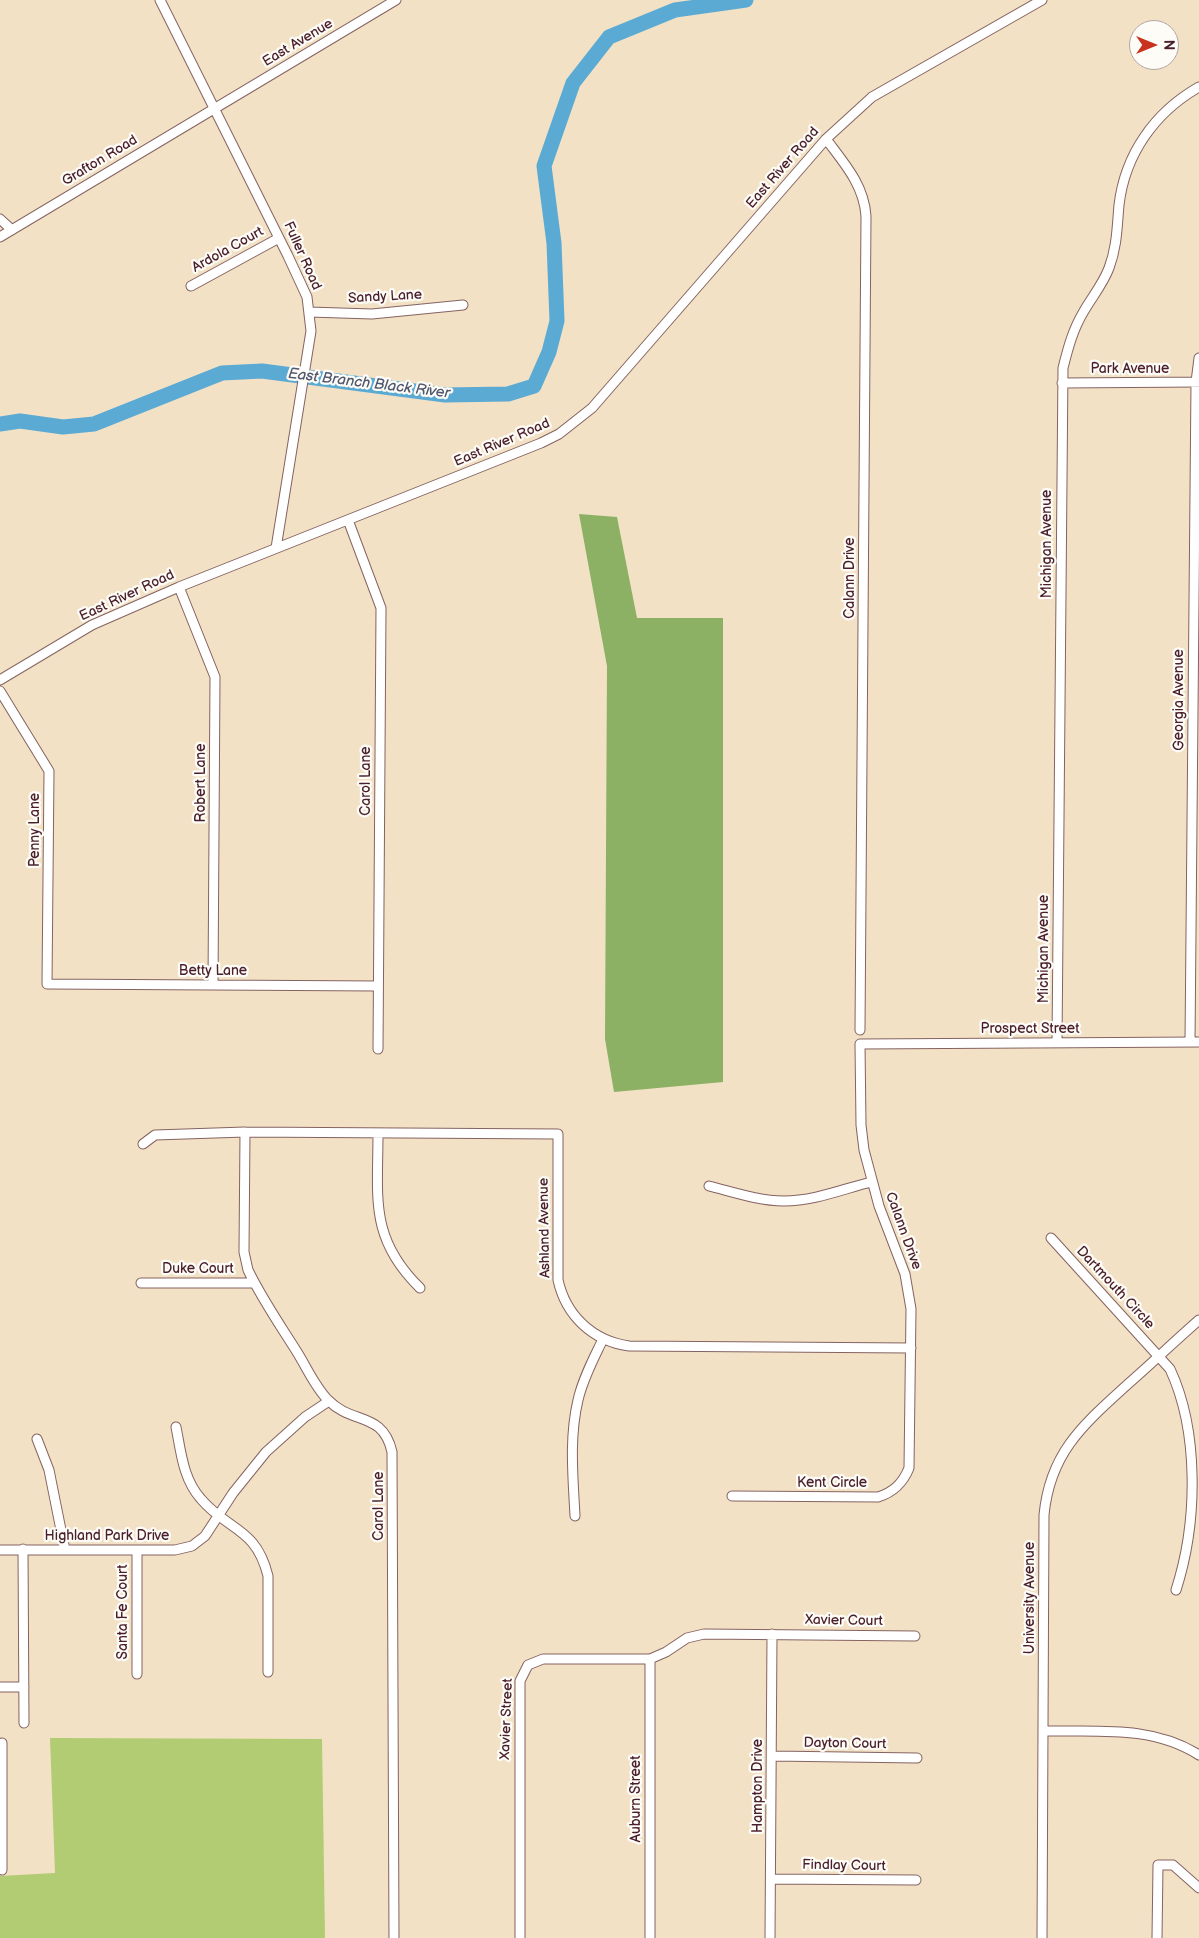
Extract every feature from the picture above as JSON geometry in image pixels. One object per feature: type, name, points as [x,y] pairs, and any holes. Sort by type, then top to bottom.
[{"type":"street","name":"Fuller Road","points":[[160,0],[307,298],[311,331],[276,548]]},
{"type":"street","name":"East Avenue","points":[[214,109],[396,0]]},
{"type":"street","name":"East River Road","points":[[0,680],[92,626],[179,587],[541,443],[576,422],[592,408],[654,338],[826,139],[872,97],[1042,0]]},
{"type":"street","name":"Michigan Avenue","points":[[1056,1043],[1063,368],[1072,336],[1104,279],[1113,257],[1121,192],[1133,155],[1147,132],[1164,112],[1199,87]]},
{"type":"street","name":"Grafton Road","points":[[0,237],[214,109]]},
{"type":"street","name":"Calann Drive","points":[[826,139],[860,188],[866,204],[860,1030]]},
{"type":"street","points":[[0,219],[12,230]]},
{"type":"street","name":"Ardola Court","points":[[191,286],[279,238]]},
{"type":"street","name":"Sandy Lane","points":[[309,312],[372,314],[463,305]]},
{"type":"street","name":"Georgia Avenue","points":[[1194,1042],[1197,382],[1199,358]]},
{"type":"street","name":"Park Avenue","points":[[1062,383],[1197,382]]},
{"type":"street","name":"Carol Lane","points":[[348,520],[381,608],[378,1049]]},
{"type":"street","name":"Robert Lane","points":[[179,587],[216,677],[213,985]]},
{"type":"street","name":"Penny Lane","points":[[0,690],[49,771],[47,984]]},
{"type":"street","name":"Betty Lane","points":[[47,984],[378,986]]},
{"type":"street","name":"Prospect Street","points":[[860,1044],[1194,1042]]},
{"type":"street","name":"Calann Drive","points":[[860,1044],[861,1125],[871,1182],[905,1274],[911,1308],[911,1458]]},
{"type":"street","name":"Carol Lane","points":[[245,1132],[244,1252],[248,1270],[254,1283],[329,1401],[342,1410],[373,1422],[381,1428],[387,1436],[392,1452],[394,1938]]},
{"type":"street","name":"Ashland Avenue","points":[[143,1144],[155,1135],[245,1132],[558,1134],[557,1266],[560,1287],[567,1306],[575,1317],[590,1331],[622,1345],[639,1346],[911,1348]]},
{"type":"street","points":[[378,1133],[378,1206],[381,1226],[398,1263],[420,1288]]},
{"type":"street","points":[[709,1186],[764,1199],[784,1201],[805,1199],[871,1182]]},
{"type":"street","name":"Dartmouth Circle","points":[[1051,1238],[1159,1356],[1176,1377],[1187,1396],[1194,1416],[1198,1437],[1196,1504],[1191,1537],[1176,1590]]},
{"type":"street","name":"Duke Court","points":[[141,1283],[254,1283]]},
{"type":"street","name":"University Avenue","points":[[1042,1938],[1044,1515],[1051,1479],[1067,1445],[1082,1426],[1199,1320]]},
{"type":"street","points":[[575,1516],[572,1449],[575,1415],[584,1382],[603,1338]]},
{"type":"street","name":"Highland Park Drive","points":[[0,1550],[175,1550],[192,1546],[205,1536],[248,1472],[266,1452],[298,1422],[329,1401]]},
{"type":"street","points":[[176,1427],[189,1481],[201,1499],[219,1515],[247,1534],[265,1564],[268,1576],[268,1672]]},
{"type":"street","points":[[37,1439],[49,1470],[65,1550]]},
{"type":"street","name":"Kent Circle","points":[[732,1496],[878,1496],[891,1492],[899,1486],[907,1474],[911,1458]]},
{"type":"street","points":[[23,1549],[24,1723]]},
{"type":"street","name":"Santa Fe Court","points":[[137,1550],[137,1674]]},
{"type":"street","name":"Xavier Court","points":[[772,1634],[915,1636]]},
{"type":"street","name":"Xavier Street","points":[[520,1938],[521,1675],[528,1665],[539,1660],[650,1659],[695,1635],[772,1634]]},
{"type":"street","name":"Hampton Drive","points":[[770,1938],[772,1878],[772,1634]]},
{"type":"street","name":"Auburn Street","points":[[650,1659],[650,1938]]},
{"type":"street","points":[[0,1687],[24,1687]]},
{"type":"street","points":[[1043,1731],[1147,1734],[1170,1740],[1199,1755]]},
{"type":"street","points":[[2,1743],[2,1870]]},
{"type":"street","name":"Dayton Court","points":[[772,1756],[917,1758]]},
{"type":"street","points":[[1157,1938],[1158,1865],[1173,1865],[1199,1888]]},
{"type":"street","name":"Findlay Court","points":[[772,1878],[916,1880]]},
{"type":"green space","points":[[579,514],[617,517],[637,618],[723,618],[723,1082],[614,1092],[605,1039],[607,666]]},
{"type":"green space","points":[[50,1738],[322,1739],[325,1938],[0,1938],[0,1876],[55,1873]]},
{"type":"waterway","name":"East Branch Black River","points":[[0,424],[20,421],[63,427],[94,424],[222,373],[262,371],[445,395],[508,394],[534,386],[549,352],[557,321],[554,243],[544,166],[573,83],[609,37],[675,10],[746,0]]}]
